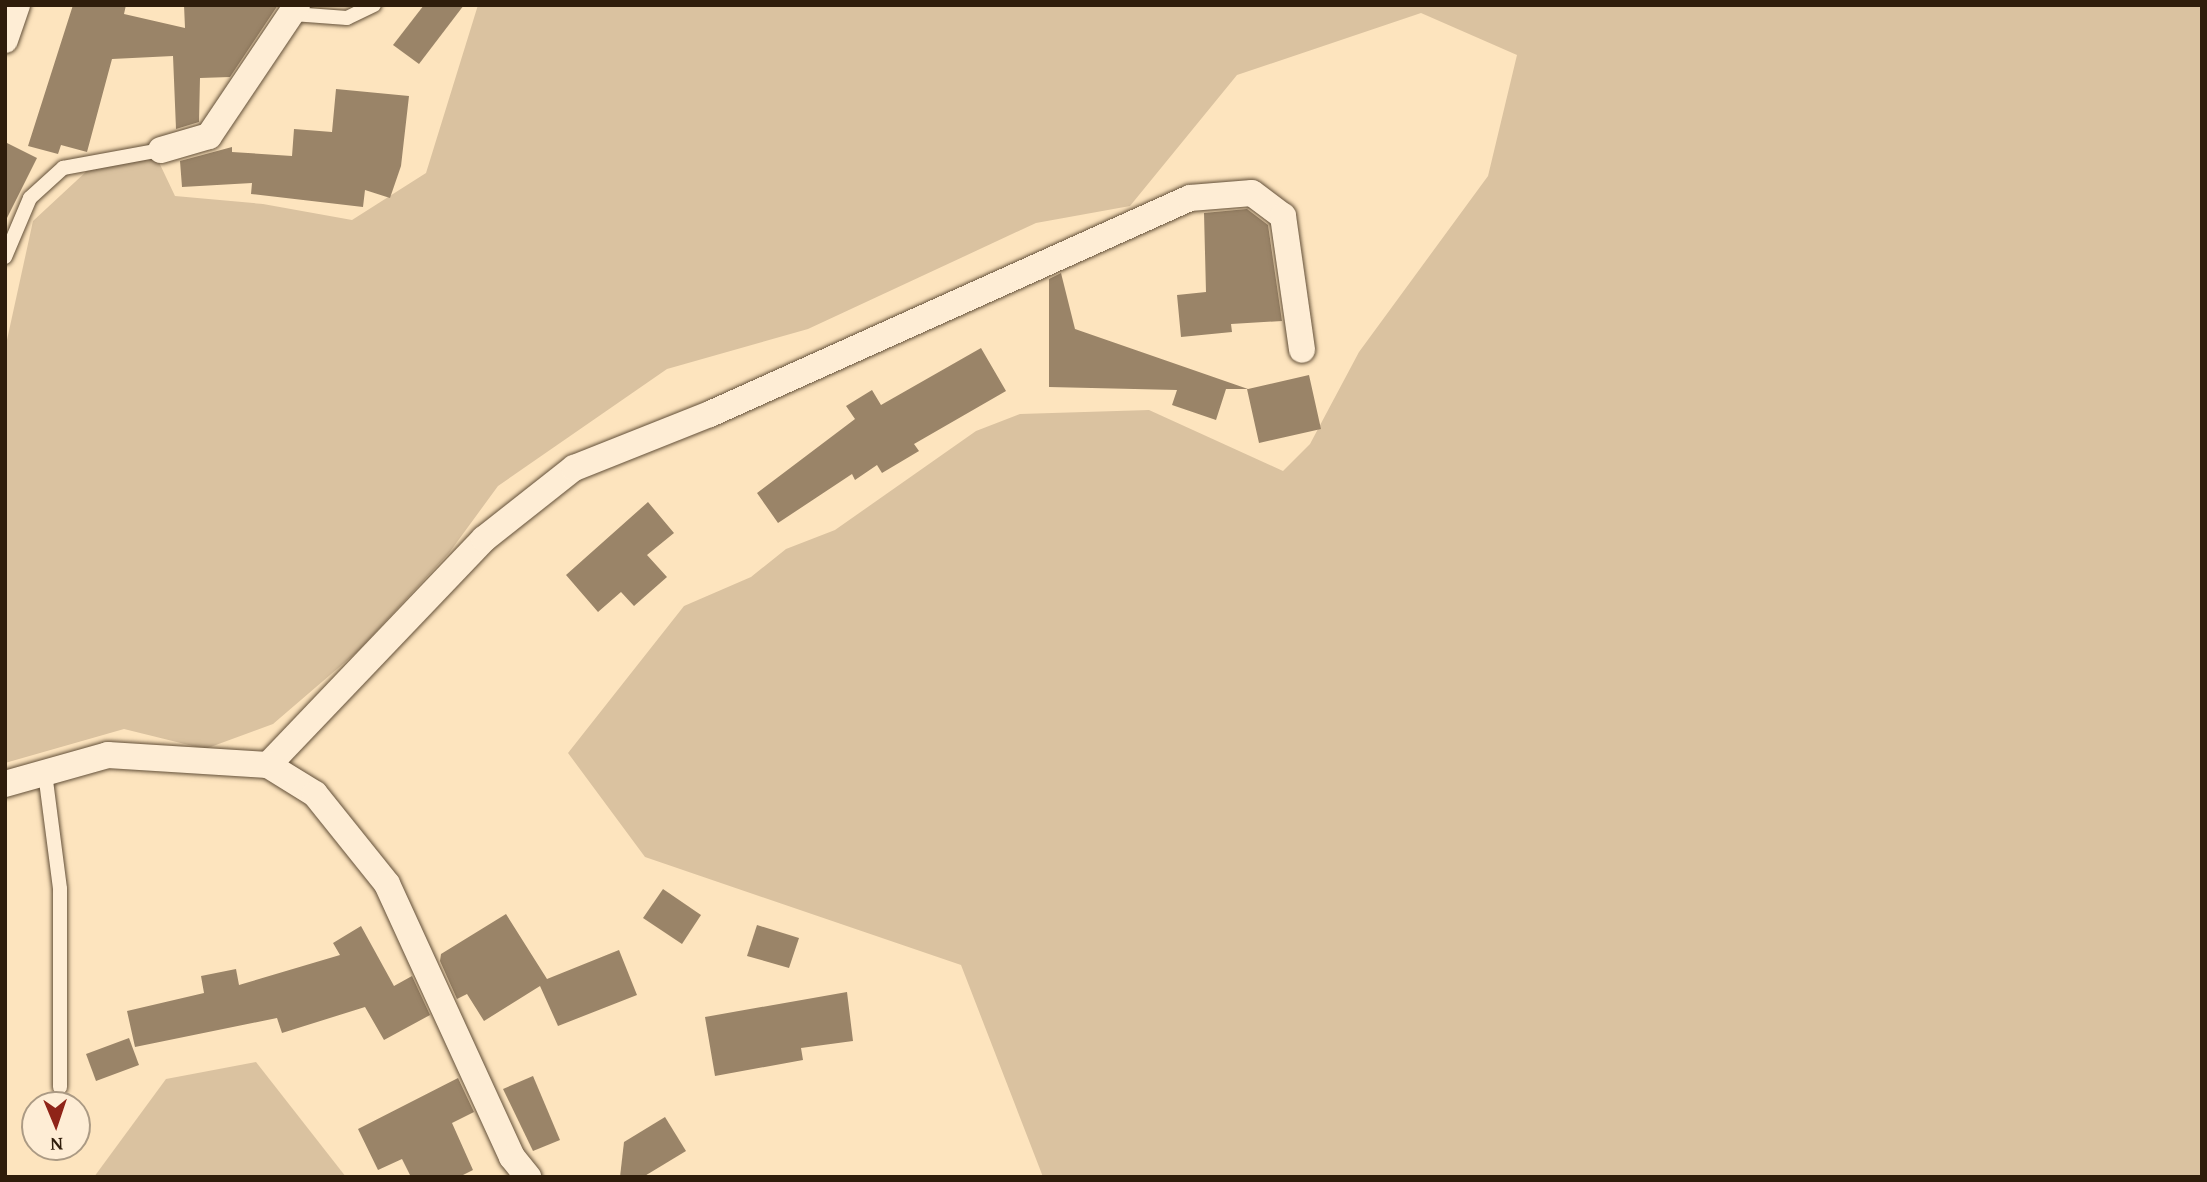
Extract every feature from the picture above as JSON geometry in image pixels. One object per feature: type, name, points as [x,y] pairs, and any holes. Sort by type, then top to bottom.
[{"type":"street","points":[[5,40],[17,5]]},
{"type":"street","points":[[161,150],[209,136],[295,10]]},
{"type":"street","points":[[268,765],[484,539],[575,468],[710,414],[1190,198],[1251,194],[1283,216],[1302,351]]},
{"type":"street","points":[[5,784],[108,754],[268,765],[315,794],[387,884],[512,1157],[528,1177]]},
{"type":"lane","points":[[295,10],[347,18],[374,5]]},
{"type":"lane","points":[[5,257],[30,198],[64,168],[161,150]]},
{"type":"lane","points":[[45,773],[60,890],[60,1087]]},
{"type":"shaded area","points":[[478,5],[2202,5],[2202,1177],[1043,1177],[961,965],[645,857],[568,753],[684,606],[751,577],[786,549],[835,530],[976,431],[1020,414],[1149,410],[1283,471],[1310,444],[1359,352],[1488,176],[1517,55],[1421,13],[1237,75],[1130,206],[1036,223],[808,329],[667,369],[498,486],[449,553],[358,651],[273,724],[205,749],[124,729],[5,763],[5,349],[33,221],[89,169],[156,156],[175,196],[263,204],[352,220],[426,173]]},
{"type":"shaded area","points":[[256,1062],[346,1177],[94,1177],[166,1079]]},
{"type":"building","points":[[73,5],[126,5],[124,14],[185,28],[184,5],[278,5],[230,77],[200,78],[199,122],[176,129],[173,56],[112,59],[87,152],[61,145],[58,154],[28,146]]},
{"type":"building","points":[[424,5],[464,5],[419,64],[393,45]]},
{"type":"building","points":[[336,89],[409,96],[401,166],[390,198],[365,190],[363,207],[251,194],[252,183],[182,187],[180,161],[232,147],[232,152],[292,156],[294,129],[332,132]]},
{"type":"building","points":[[5,142],[37,158],[5,222]]},
{"type":"building","points":[[1247,209],[1268,225],[1282,321],[1231,324],[1232,332],[1181,337],[1177,295],[1206,292],[1204,213]]},
{"type":"building","points":[[1061,273],[1075,329],[1248,389],[1309,375],[1321,429],[1259,443],[1247,389],[1226,389],[1216,420],[1172,405],[1177,390],[1049,387],[1049,279]]},
{"type":"building","points":[[981,348],[1006,391],[914,444],[919,451],[882,473],[877,465],[855,480],[852,474],[778,523],[757,493],[855,419],[846,406],[872,390],[881,405]]},
{"type":"building","points":[[648,502],[674,533],[647,555],[667,577],[634,606],[621,592],[598,612],[566,575]]},
{"type":"building","points":[[663,889],[701,915],[682,944],[643,918]]},
{"type":"building","points":[[506,914],[547,979],[619,950],[637,995],[558,1026],[540,986],[484,1021],[467,994],[457,999],[440,961],[441,954]]},
{"type":"building","points":[[757,925],[799,938],[789,968],[747,956]]},
{"type":"building","points":[[361,926],[394,986],[412,976],[430,1015],[384,1040],[365,1007],[282,1033],[277,1018],[135,1047],[127,1011],[204,993],[201,976],[236,969],[239,985],[340,955],[333,943]]},
{"type":"building","points":[[847,992],[853,1041],[801,1048],[803,1060],[715,1076],[705,1017]]},
{"type":"building","points":[[129,1038],[139,1065],[96,1081],[86,1054]]},
{"type":"building","points":[[533,1076],[560,1140],[533,1151],[503,1089]]},
{"type":"building","points":[[458,1078],[474,1112],[452,1123],[473,1170],[459,1177],[411,1177],[402,1159],[378,1170],[358,1129]]},
{"type":"building","points":[[665,1117],[686,1151],[643,1177],[620,1177],[624,1142]]}]
